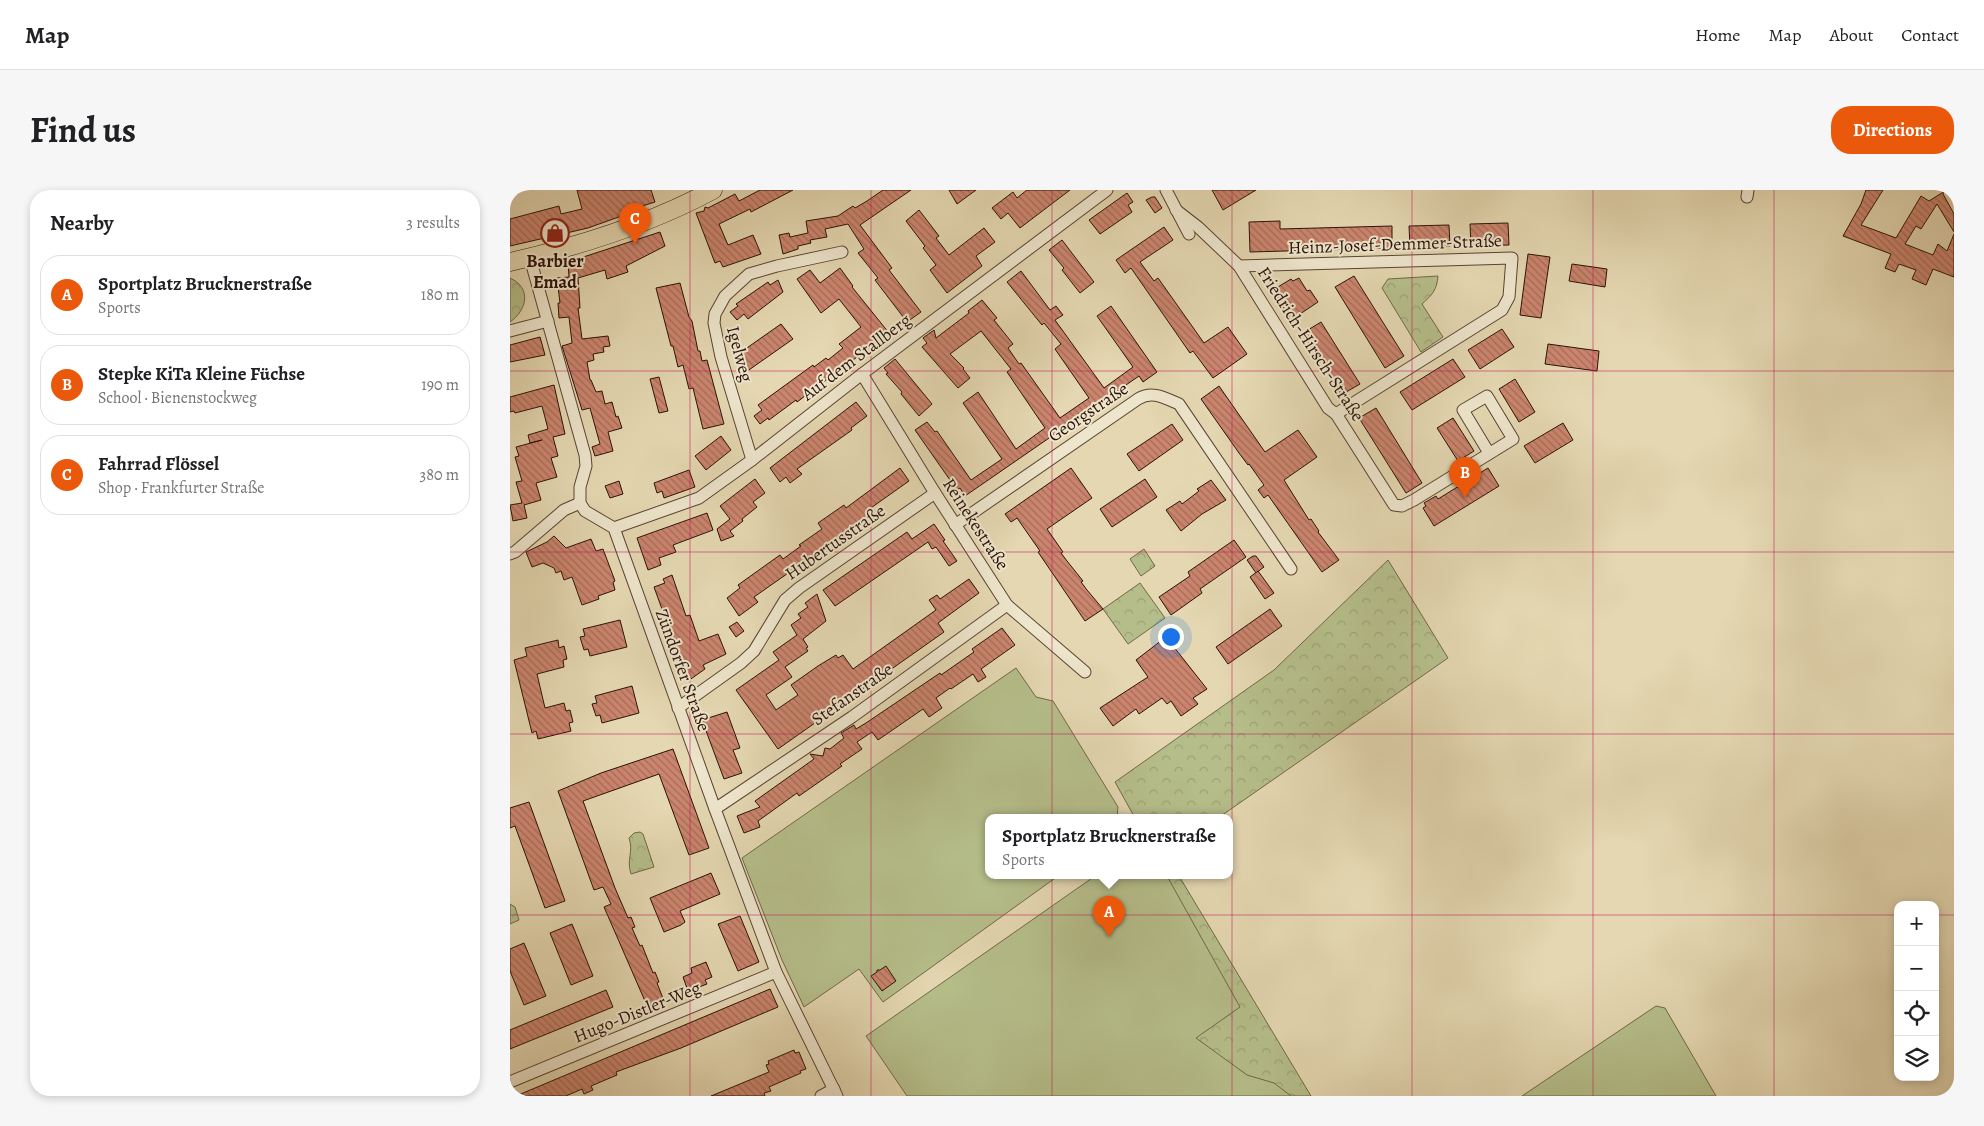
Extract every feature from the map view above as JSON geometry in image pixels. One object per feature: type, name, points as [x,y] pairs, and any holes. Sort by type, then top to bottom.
[{"type":"main road","points":[[510,262],[582,244],[679,207],[713,190]]},
{"type":"street","name":"Auf dem Stallberg","points":[[614,528],[699,498],[752,460],[862,374],[1107,190]]},
{"type":"street","name":"Friedrich-Hirsch-Straße","points":[[1166,190],[1189,234]]},
{"type":"street","name":"Friedrich-Hirsch-Straße","points":[[1176,210],[1198,227],[1239,266],[1328,408],[1336,414],[1394,505],[1402,506],[1414,500],[1489,453]]},
{"type":"street","name":"Igelweg","points":[[752,460],[721,356],[714,322],[715,314],[725,296],[750,274],[777,266],[842,252]]},
{"type":"street","points":[[530,258],[585,455],[586,466],[580,487],[580,503],[585,511],[614,528]]},
{"type":"street","name":"Heinz-Josef-Demmer-Straße","points":[[1239,266],[1512,258],[1509,297],[1502,310],[1336,414]]},
{"type":"street","points":[[510,331],[548,321]]},
{"type":"street","name":"Reinekestraße","points":[[862,374],[955,525],[1007,605],[1085,672]]},
{"type":"street","name":"Georgstraße","points":[[955,525],[1144,395],[1159,395],[1179,404],[1291,570]]},
{"type":"street","points":[[1487,396],[1513,439],[1489,453],[1463,410],[1487,396]]},
{"type":"street","name":"Hubertusstraße","points":[[678,708],[741,663],[754,651],[785,600],[799,588],[935,493]]},
{"type":"street","points":[[510,554],[564,510],[580,503]]},
{"type":"street","name":"Zündorfer Straße","points":[[614,528],[678,708],[776,972],[836,1092]]},
{"type":"street","name":"Stefanstraße","points":[[715,809],[852,717],[1007,605]]},
{"type":"street","name":"Hugo-Distler-Weg","points":[[510,1082],[776,972]]},
{"type":"street","points":[[821,1096],[836,1092]]},
{"type":"green space","points":[[1438,276],[1433,292],[1422,304],[1443,337],[1421,352],[1382,288],[1388,279]]},
{"type":"green space","points":[[510,278],[522,287],[525,299],[520,311],[510,322]]},
{"type":"green space","points":[[1144,549],[1155,566],[1141,576],[1130,559]]},
{"type":"green space","points":[[1388,560],[1448,658],[1224,814],[1133,814],[1115,782],[1274,670]]},
{"type":"green space","points":[[1140,583],[1165,618],[1128,644],[1103,609]]},
{"type":"green space","points":[[1016,668],[1036,697],[1053,701],[1118,807],[1117,814],[985,814],[985,879],[1054,879],[883,1002],[859,969],[804,1007],[782,960],[742,858]]},
{"type":"green space","points":[[640,832],[643,834],[654,867],[631,874],[629,838],[634,833]]},
{"type":"green space","points":[[1091,879],[1174,879],[1309,1096],[907,1096],[866,1036]]},
{"type":"green space","points":[[1169,879],[1181,879],[1311,1096],[1291,1096],[1274,1083],[1247,1075],[1196,1038],[1240,1007]]},
{"type":"green space","points":[[510,904],[515,907],[519,920],[510,924]]},
{"type":"green space","points":[[1656,1006],[1665,1008],[1716,1096],[1522,1096]]},
{"type":"building","points":[[577,190],[651,190],[655,202],[626,211],[627,214],[588,228],[510,246],[510,219],[559,206],[561,214],[582,209]]},
{"type":"building","points":[[760,190],[793,190],[751,212],[750,209],[719,224],[728,245],[753,235],[761,254],[723,267],[720,261],[715,263],[696,213],[704,211],[705,207],[708,208],[735,194],[739,201]]},
{"type":"building","points":[[883,190],[911,190],[860,225],[892,268],[889,270],[921,312],[907,322],[875,280],[878,278],[858,253],[864,249],[848,224],[825,229],[827,237],[810,240],[811,243],[798,246],[798,249],[783,254],[779,235],[789,233],[790,237],[808,233],[806,221],[838,216],[853,206],[855,208]]},
{"type":"building","points":[[949,190],[976,190],[957,204]]},
{"type":"building","points":[[1027,190],[1070,190],[1020,228],[1008,213],[1001,219],[992,208],[1013,192],[1017,198]]},
{"type":"building","points":[[1212,190],[1256,190],[1223,210]]},
{"type":"building","points":[[1866,190],[1883,190],[1861,225],[1896,238],[1921,196],[1929,201],[1945,191],[1943,194],[1954,214],[1954,232],[1937,204],[1921,229],[1916,226],[1905,244],[1933,255],[1938,244],[1947,251],[1954,234],[1954,277],[1933,269],[1926,285],[1912,279],[1916,270],[1899,264],[1895,272],[1885,268],[1891,254],[1843,236],[1861,204]]},
{"type":"building","points":[[1127,193],[1133,202],[1128,205],[1132,212],[1100,234],[1089,220]]},
{"type":"building","points":[[1155,197],[1162,208],[1155,213],[1146,200]]},
{"type":"building","points":[[919,210],[939,236],[936,238],[949,255],[984,228],[995,242],[976,256],[982,266],[947,293],[930,270],[936,265],[923,248],[925,246],[906,221]]},
{"type":"building","points":[[1280,221],[1280,229],[1392,226],[1392,248],[1250,252],[1249,222]]},
{"type":"building","points":[[1508,223],[1509,245],[1471,246],[1470,224]]},
{"type":"building","points":[[1449,225],[1450,246],[1410,247],[1409,226]]},
{"type":"building","points":[[1164,227],[1173,240],[1140,262],[1154,281],[1158,278],[1204,343],[1228,327],[1247,354],[1213,378],[1193,351],[1190,353],[1131,268],[1125,273],[1116,260]]},
{"type":"building","points":[[660,232],[665,246],[626,266],[628,272],[607,279],[605,270],[578,278],[580,308],[578,308],[582,339],[608,336],[610,346],[603,347],[604,352],[593,354],[594,360],[587,362],[590,380],[596,392],[602,391],[605,404],[612,402],[616,417],[618,416],[622,428],[608,432],[613,451],[595,456],[592,447],[600,444],[590,408],[582,410],[562,346],[572,343],[569,317],[559,318],[558,303],[560,303],[557,278],[569,277],[568,262]]},
{"type":"building","points":[[1062,240],[1094,282],[1080,293],[1062,270],[1064,268],[1049,250]]},
{"type":"building","points":[[1528,254],[1550,257],[1541,318],[1520,315]]},
{"type":"building","points":[[1572,264],[1607,269],[1605,287],[1569,281]]},
{"type":"building","points":[[840,268],[852,287],[889,333],[797,402],[796,400],[769,420],[768,418],[760,424],[754,416],[762,410],[758,405],[813,365],[814,367],[826,358],[828,360],[843,348],[839,344],[861,327],[839,299],[821,313],[797,279],[810,270],[820,283]]},
{"type":"building","points":[[1021,271],[1050,310],[1056,306],[1063,315],[1055,320],[1104,388],[1133,367],[1097,316],[1111,306],[1157,372],[1143,382],[1139,376],[965,496],[960,488],[957,490],[915,430],[927,422],[935,432],[937,431],[971,480],[1002,459],[963,403],[978,392],[1016,449],[1045,428],[1007,372],[1011,369],[981,331],[950,354],[964,368],[970,378],[958,388],[922,347],[927,343],[923,338],[934,330],[936,338],[969,313],[968,311],[982,300],[997,318],[994,320],[1013,344],[1008,348],[1060,418],[1089,398],[1055,349],[1061,344],[1044,323],[1042,325],[1007,282]]},
{"type":"building","points":[[1354,276],[1404,356],[1385,368],[1335,287]]},
{"type":"building","points":[[1299,278],[1307,291],[1310,290],[1318,302],[1291,320],[1273,290],[1291,279],[1293,281]]},
{"type":"building","points":[[778,280],[783,292],[748,319],[744,314],[737,320],[730,312],[738,306],[736,304],[768,282],[770,285]]},
{"type":"building","points":[[680,283],[689,317],[692,321],[698,351],[700,351],[702,361],[707,360],[724,424],[703,429],[693,388],[689,389],[683,365],[678,367],[673,346],[671,346],[656,288]]},
{"type":"building","points":[[1321,322],[1360,384],[1341,395],[1303,333]]},
{"type":"building","points":[[781,324],[793,339],[746,372],[734,357]]},
{"type":"building","points":[[1502,329],[1514,347],[1480,369],[1468,350]]},
{"type":"building","points":[[540,337],[545,355],[510,362],[510,345]]},
{"type":"building","points":[[1548,344],[1599,351],[1597,371],[1545,364]]},
{"type":"building","points":[[895,359],[932,404],[919,416],[886,374],[888,373],[884,368]]},
{"type":"building","points":[[1453,359],[1465,377],[1412,410],[1400,392]]},
{"type":"building","points":[[659,377],[668,411],[659,413],[650,379]]},
{"type":"building","points":[[1515,379],[1535,412],[1519,422],[1499,389]]},
{"type":"building","points":[[554,385],[565,434],[553,437],[558,456],[551,458],[557,477],[536,483],[541,500],[524,505],[527,518],[513,521],[510,505],[522,503],[516,482],[522,481],[515,457],[519,456],[516,447],[542,440],[530,443],[528,435],[548,429],[542,406],[515,413],[514,411],[510,412],[510,397]]},
{"type":"building","points":[[1219,386],[1265,452],[1298,430],[1317,457],[1284,480],[1309,520],[1311,519],[1318,532],[1339,560],[1322,572],[1268,495],[1264,498],[1258,490],[1264,485],[1201,399]]},
{"type":"building","points":[[856,402],[867,416],[851,428],[852,430],[797,469],[802,474],[790,483],[786,477],[780,482],[770,468]]},
{"type":"building","points":[[1376,408],[1422,483],[1406,493],[1359,418]]},
{"type":"building","points":[[1453,418],[1474,451],[1458,461],[1437,428]]},
{"type":"building","points":[[1563,423],[1573,440],[1535,463],[1524,446]]},
{"type":"building","points":[[1172,424],[1183,440],[1139,471],[1127,454]]},
{"type":"building","points":[[721,436],[731,450],[706,470],[695,456]]},
{"type":"building","points":[[900,468],[909,481],[868,510],[871,515],[754,597],[758,602],[739,616],[727,598],[740,588],[738,585],[780,555],[783,559],[801,546],[799,545],[822,529],[818,523],[844,505],[846,508]]},
{"type":"building","points":[[1071,468],[1092,498],[1047,529],[1063,552],[1061,553],[1083,581],[1081,582],[1103,609],[1085,621],[1017,518],[1011,522],[1005,514]]},
{"type":"building","points":[[1488,468],[1499,486],[1434,526],[1423,508],[1426,506],[1424,503],[1436,496],[1438,499]]},
{"type":"building","points":[[689,470],[695,487],[664,498],[662,491],[657,493],[654,483]]},
{"type":"building","points":[[755,479],[765,493],[753,502],[757,507],[730,531],[734,536],[721,541],[717,529],[730,519],[720,506]]},
{"type":"building","points":[[1145,479],[1157,497],[1112,527],[1100,509]]},
{"type":"building","points":[[1211,480],[1226,500],[1202,514],[1181,531],[1166,510],[1180,501],[1182,504],[1199,491],[1197,489]]},
{"type":"building","points":[[619,481],[623,494],[610,498],[605,486]]},
{"type":"building","points":[[707,513],[713,530],[673,545],[676,552],[659,558],[661,565],[648,570],[637,538]]},
{"type":"building","points":[[934,524],[957,561],[949,566],[936,547],[932,549],[928,542],[835,606],[823,590],[907,532],[912,539]]},
{"type":"building","points":[[554,536],[566,548],[591,539],[596,551],[603,549],[615,581],[613,582],[615,590],[598,596],[599,599],[582,605],[572,577],[564,580],[561,571],[556,573],[554,568],[543,563],[532,567],[526,552],[547,542]]},
{"type":"building","points":[[1234,540],[1246,557],[1200,589],[1202,593],[1171,615],[1159,597],[1190,576],[1188,572]]},
{"type":"building","points":[[1256,556],[1264,567],[1256,573],[1247,560]]},
{"type":"building","points":[[1258,571],[1274,593],[1265,599],[1250,577]]},
{"type":"building","points":[[672,575],[686,616],[690,615],[699,641],[718,634],[726,654],[703,665],[705,669],[688,681],[654,587],[665,583],[663,579]]},
{"type":"building","points":[[969,579],[979,593],[938,623],[944,632],[778,749],[736,690],[779,660],[773,652],[797,635],[791,625],[801,618],[798,614],[808,607],[805,603],[817,594],[826,621],[803,639],[808,647],[806,648],[808,651],[785,667],[792,677],[766,695],[776,710],[798,695],[791,685],[818,666],[836,655],[838,658],[843,655],[853,669],[936,610],[929,600],[937,595],[940,599]]},
{"type":"building","points":[[1270,609],[1282,626],[1228,664],[1216,647]]},
{"type":"building","points":[[620,620],[627,647],[590,656],[588,649],[584,650],[580,637],[585,636],[583,629]]},
{"type":"building","points":[[737,622],[744,631],[736,637],[729,627]]},
{"type":"building","points":[[1002,628],[1015,645],[981,669],[986,677],[978,682],[973,674],[950,688],[936,698],[942,708],[929,717],[923,709],[878,740],[872,732],[857,742],[862,749],[840,764],[842,766],[799,796],[797,793],[758,821],[760,827],[744,833],[737,816],[760,807],[755,801],[814,759],[810,754],[823,756],[825,748],[830,749],[844,738],[841,733],[854,725],[856,729],[940,673],[941,675],[974,652],[972,649]]},
{"type":"building","points":[[1166,637],[1207,689],[1193,698],[1198,704],[1181,716],[1171,701],[1167,704],[1162,698],[1139,714],[1136,709],[1113,726],[1100,708],[1148,677],[1136,660]]},
{"type":"building","points":[[558,640],[559,648],[564,646],[567,659],[563,660],[564,667],[537,674],[545,708],[564,703],[566,711],[570,710],[573,722],[569,723],[571,731],[538,739],[536,731],[532,733],[514,660],[527,656],[525,648]]},
{"type":"building","points":[[632,686],[639,713],[602,723],[600,715],[596,716],[592,704],[597,703],[595,696]]},
{"type":"building","points":[[727,712],[740,748],[733,750],[742,773],[724,779],[702,720]]},
{"type":"building","points":[[673,749],[709,848],[689,855],[659,774],[583,801],[615,888],[628,918],[631,917],[635,927],[632,928],[659,982],[657,983],[664,1001],[648,1008],[604,907],[611,904],[603,887],[594,890],[558,791],[601,773]]},
{"type":"building","points":[[529,802],[565,901],[545,908],[515,826],[510,828],[510,808]]},
{"type":"building","points":[[711,873],[720,894],[680,911],[685,922],[664,932],[650,898]]},
{"type":"building","points":[[740,916],[759,962],[738,971],[718,924]]},
{"type":"building","points":[[572,924],[593,976],[571,985],[550,933]]},
{"type":"building","points":[[524,943],[546,996],[524,1005],[510,971],[510,949]]},
{"type":"building","points":[[706,962],[712,977],[705,980],[707,984],[688,991],[683,977],[692,973],[691,968]]},
{"type":"building","points":[[886,966],[896,981],[882,991],[871,976],[877,970]]},
{"type":"building","points":[[770,989],[778,1007],[681,1048],[616,1072],[617,1075],[591,1086],[593,1090],[584,1094],[582,1089],[566,1096],[516,1096]]},
{"type":"building","points":[[606,990],[613,1007],[510,1049],[510,1030]]},
{"type":"building","points":[[794,1050],[795,1053],[799,1052],[806,1069],[769,1087],[771,1091],[764,1093],[765,1096],[711,1096],[769,1072],[766,1065],[769,1064],[768,1061]]},
{"type":"place","name":"Barbier Emad","points":[[555,233]]},
{"type":"place","name":"Fahrrad Flössel","points":[[635,244]]},
{"type":"place","name":"Stepke KiTa Kleine Füchse","points":[[1465,498]]},
{"type":"place","name":"Sportplatz Brucknerstraße","points":[[1109,937]]}]
